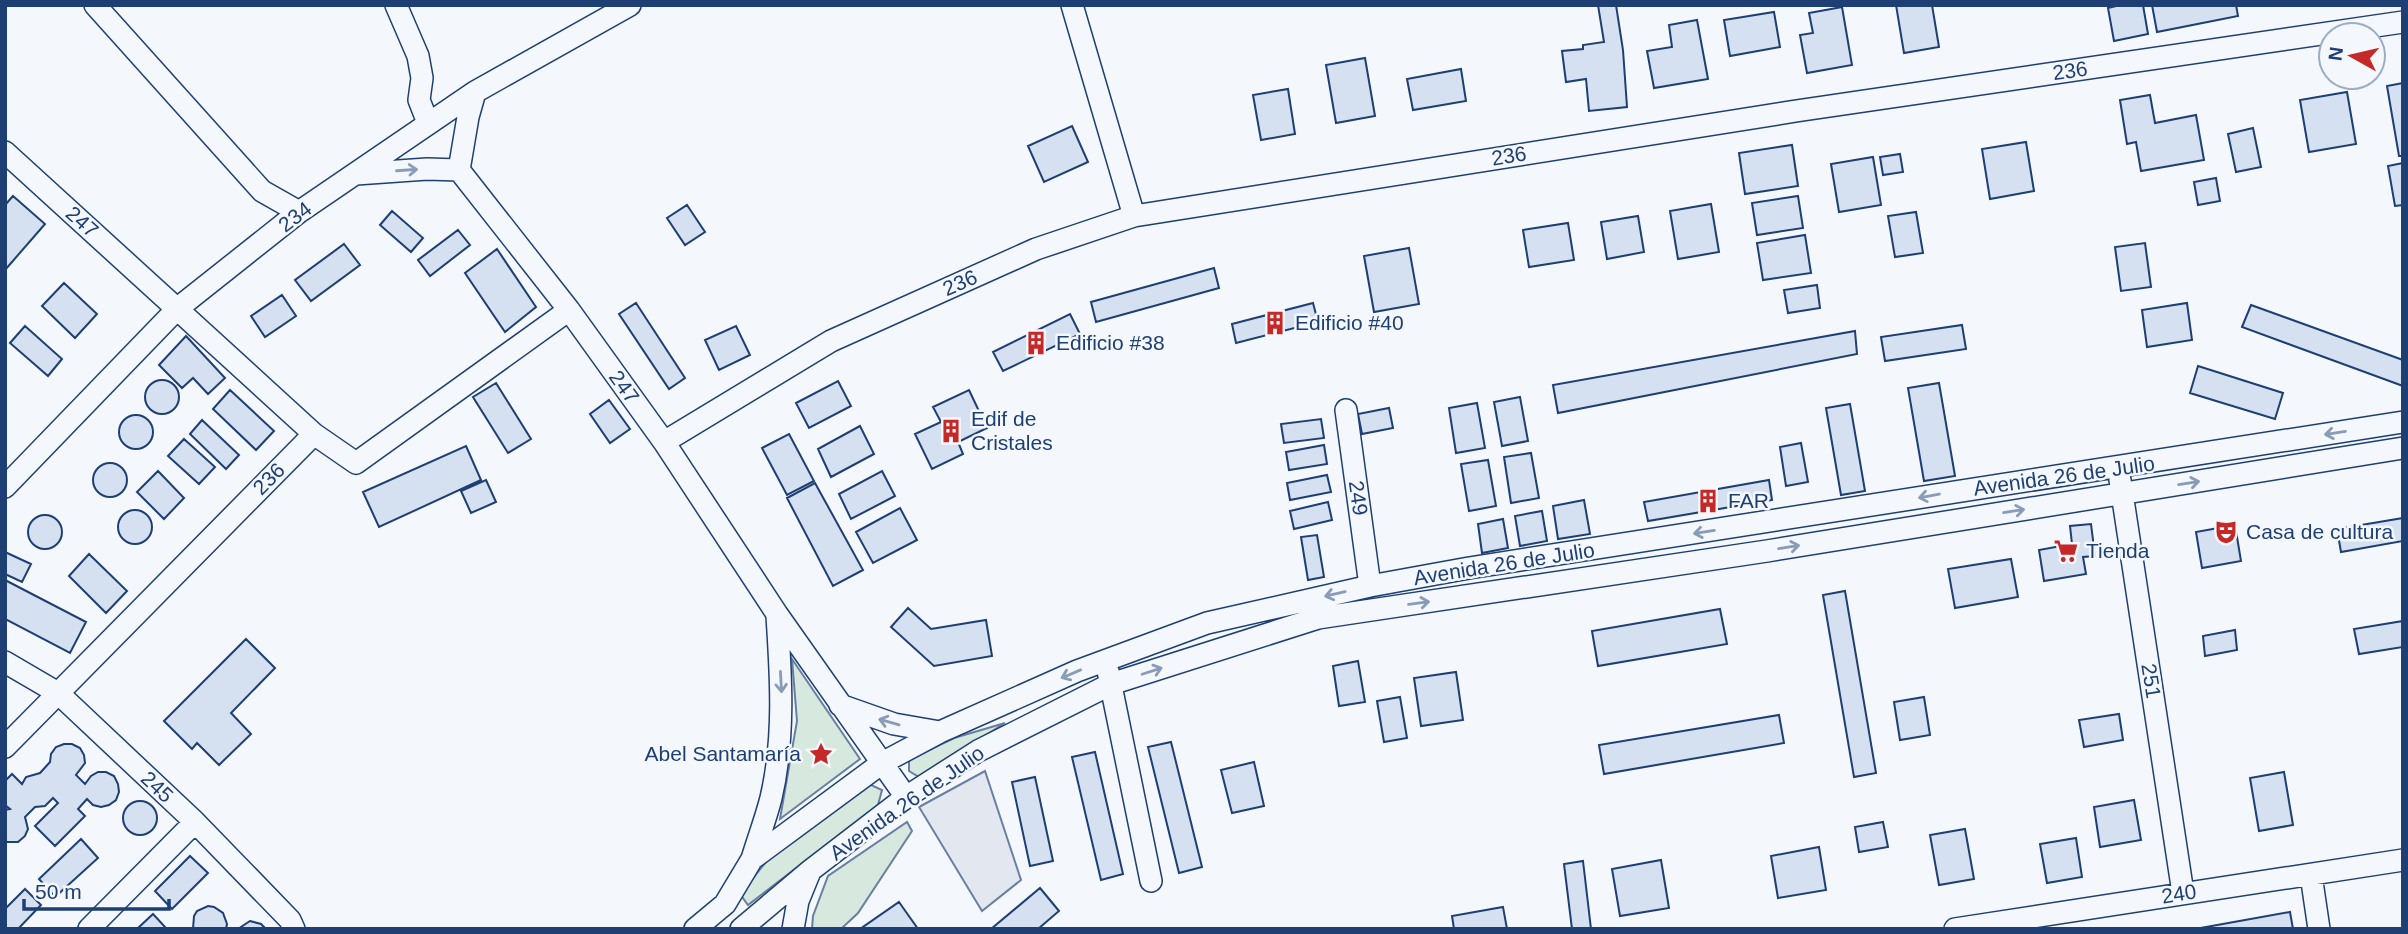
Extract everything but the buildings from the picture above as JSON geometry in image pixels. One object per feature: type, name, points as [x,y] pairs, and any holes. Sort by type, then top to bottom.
[{"type":"street","points":[[95,5],[262,191],[299,212]]},
{"type":"street","points":[[396,5],[418,56],[422,78],[419,100],[428,123]]},
{"type":"street","name":"234","points":[[5,486],[178,308],[299,212],[475,92],[630,5]]},
{"type":"street","points":[[1072,5],[1134,216]]},
{"type":"street","name":"236","points":[[664,442],[831,341],[1036,249],[1134,216],[1782,113],[2403,22]]},
{"type":"street","points":[[356,174],[427,169],[459,170],[475,92]]},
{"type":"street","name":"247","points":[[5,152],[314,434]]},
{"type":"street","name":"247","points":[[459,170],[569,310],[664,442],[777,614],[906,797]]},
{"type":"street","points":[[314,434],[356,463],[569,310]]},
{"type":"street","name":"249","points":[[1346,410],[1370,586]]},
{"type":"street","name":"Avenida 26 de Julio","points":[[695,929],[725,904],[752,859],[882,763],[940,732],[1105,661],[1207,622],[1370,586],[2403,422]]},
{"type":"street","name":"236","points":[[5,747],[314,434]]},
{"type":"street","name":"Avenida 26 de Julio","points":[[743,928],[811,870],[906,797],[978,751],[1111,684],[1318,618],[1740,555],[2403,448]]},
{"type":"street","name":"251","points":[[2118,469],[2183,894]]},
{"type":"street","name":"247","points":[[752,859],[771,796],[778,748],[782,696],[777,614]]},
{"type":"street","points":[[1105,661],[1152,881]]},
{"type":"street","name":"245","points":[[5,662],[58,693],[195,822],[290,920],[294,929]]},
{"type":"street","points":[[840,705],[894,724],[940,732]]},
{"type":"street","points":[[89,929],[195,822]]},
{"type":"street","name":"240","points":[[1955,929],[2403,860]]},
{"type":"street","points":[[793,929],[798,901],[811,870]]},
{"type":"street","points":[[2311,875],[2319,929]]},
{"type":"street","points":[[725,904],[743,928]]},
{"type":"shaded area","points":[[792,659],[860,759],[780,819],[797,721]]},
{"type":"shaded area","points":[[1005,723],[919,777],[909,771],[909,760],[954,738]]},
{"type":"shaded area","points":[[985,771],[1021,880],[982,911],[919,807]]},
{"type":"shaded area","points":[[869,784],[882,790],[878,805],[748,905],[740,894],[770,857]]},
{"type":"shaded area","points":[[907,822],[912,831],[858,913],[841,929],[812,929],[813,916],[828,876]]},
{"type":"place","name":"Edificio #40","points":[[1275,323]]},
{"type":"place","name":"Edificio #38","points":[[1036,343]]},
{"type":"place","name":"Edif de Cristales","points":[[951,431]]},
{"type":"place","name":"FAR","points":[[1708,501]]},
{"type":"place","name":"Casa de cultura","points":[[2226,532]]},
{"type":"place","name":"Tienda","points":[[2066,551]]},
{"type":"place","name":"Abel Santamaría","points":[[821,754]]}]
